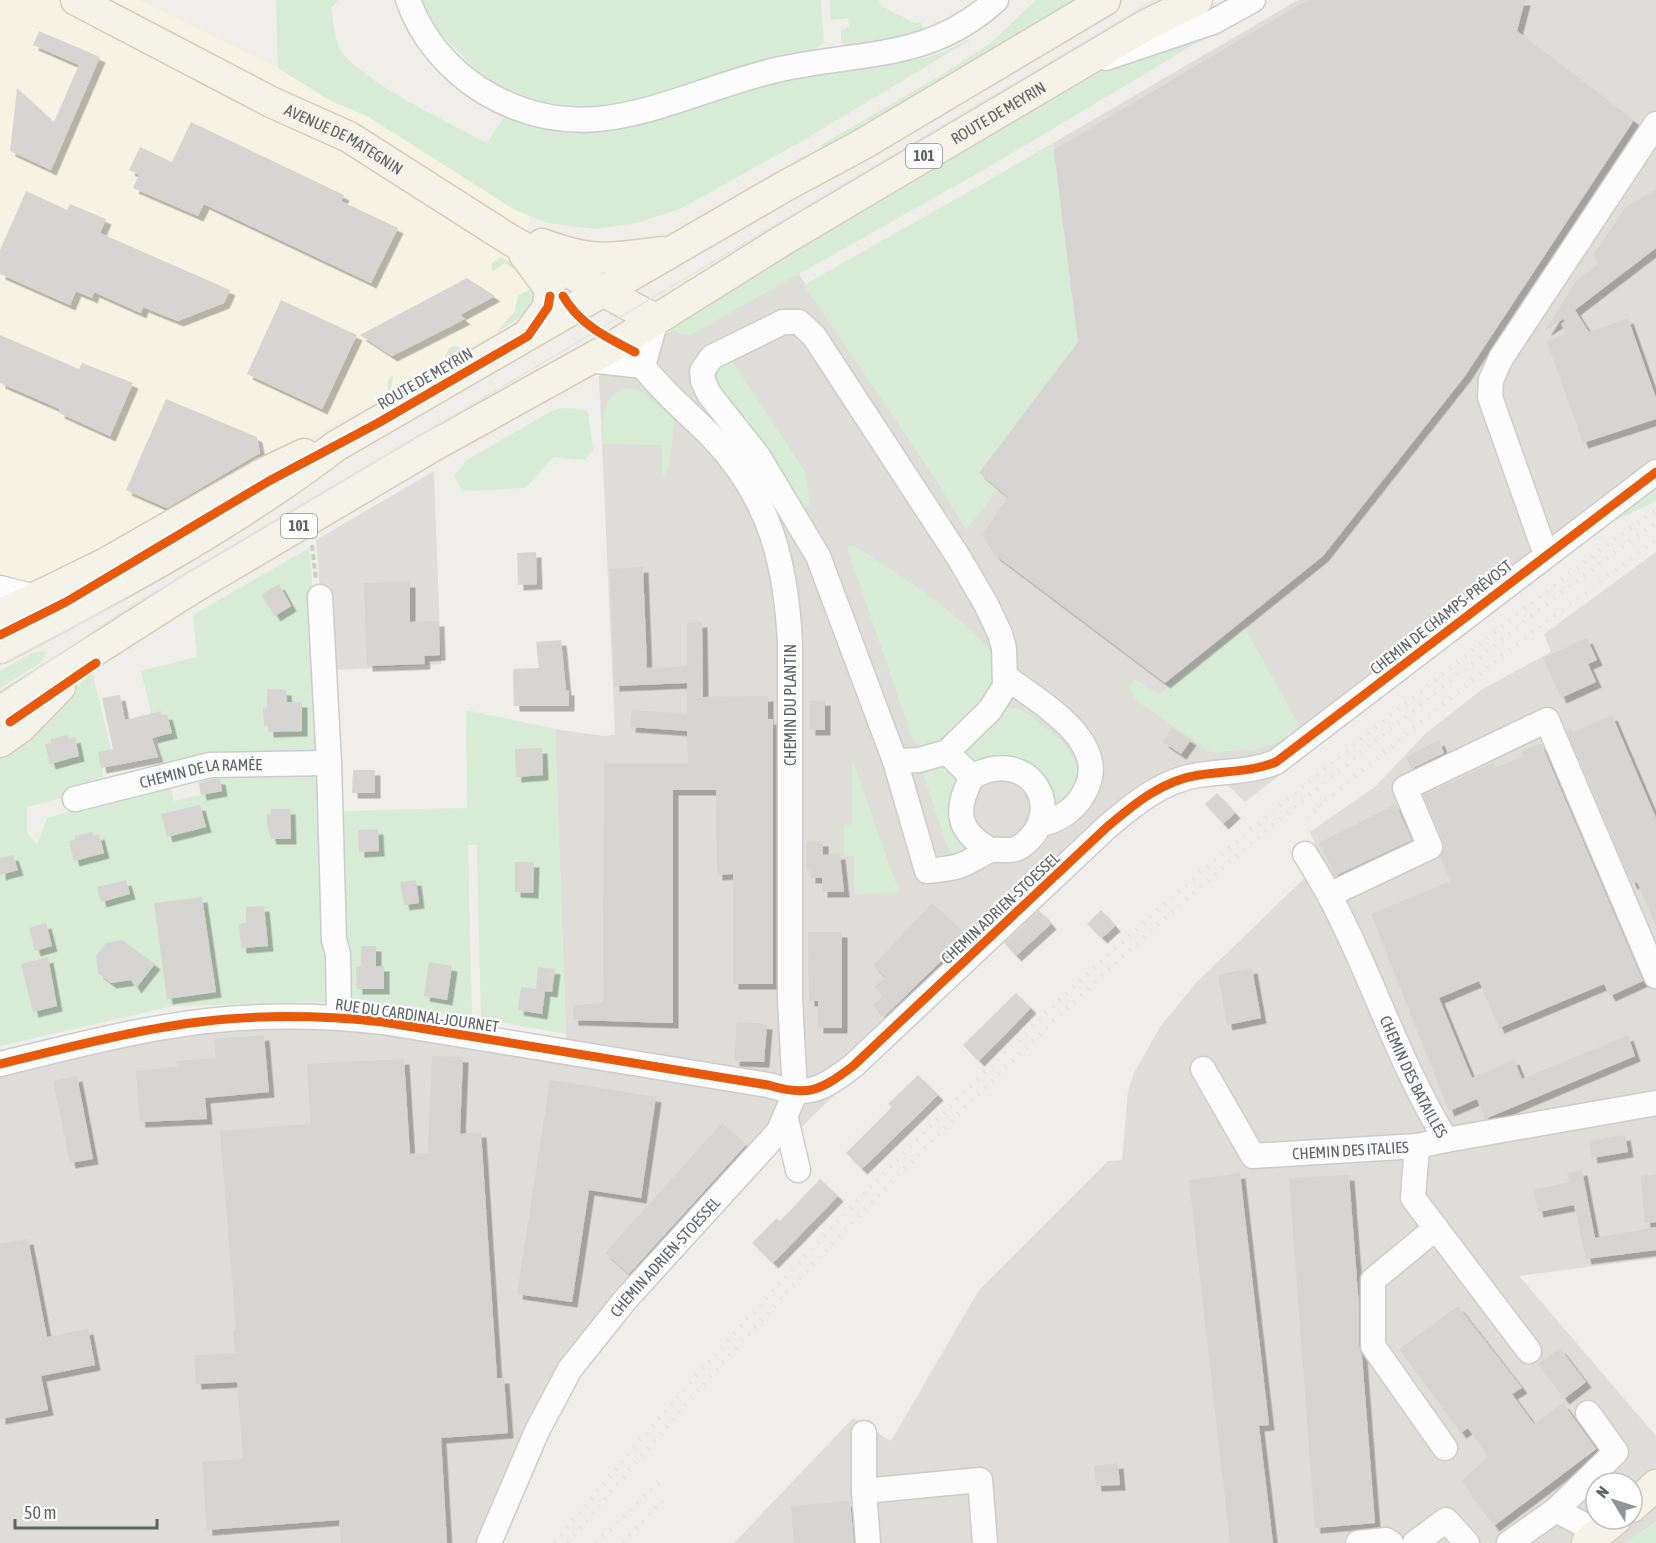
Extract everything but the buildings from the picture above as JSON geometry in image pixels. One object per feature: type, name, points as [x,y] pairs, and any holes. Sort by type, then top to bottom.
[{"type":"main road","name":"AVENUE DE MATEGNIN","points":[[76,0],[271,102],[349,137],[500,234],[602,293],[656,320]]},
{"type":"main road","name":"ROUTE DE MEYRIN","points":[[0,648],[91,600],[275,491],[336,446],[863,144],[1105,0]]},
{"type":"main road","name":"ROUTE DE MEYRIN","points":[[0,711],[191,589],[433,446],[589,360],[788,237],[1146,25],[1197,0]]},
{"type":"main road","points":[[500,234],[593,259],[608,260],[677,249]]},
{"type":"main road","points":[[500,234],[550,289],[548,307],[528,336]]},
{"type":"main road","points":[[0,615],[104,564],[262,474],[309,452],[336,446]]},
{"type":"main road","points":[[0,742],[21,727],[89,654]]},
{"type":"main road","points":[[1644,1496],[1656,1485]]},
{"type":"street","points":[[408,0],[430,42],[471,84],[523,111],[562,120],[594,121],[646,112],[774,71],[906,50],[958,30],[996,0]]},
{"type":"street","points":[[1072,69],[1213,22],[1253,0]]},
{"type":"street","points":[[1546,555],[1490,397],[1491,380],[1501,358],[1656,124]]},
{"type":"street","points":[[589,360],[643,366],[656,320]]},
{"type":"street","points":[[895,760],[919,760],[947,752],[990,710],[1005,686],[1006,677],[1000,634],[986,604],[814,336],[799,322],[783,322],[712,357],[702,371],[703,381],[709,394],[758,456],[818,556],[895,760],[927,871],[958,867],[991,850]]},
{"type":"street","name":"CHEMIN DU PLANTIN","points":[[643,366],[655,382],[734,462],[755,494],[769,523],[784,573],[790,643],[790,999],[795,1093]]},
{"type":"street","name":"CHEMIN DE CHAMPS-PRÉVOST","points":[[1238,771],[1266,766],[1286,756],[1656,472]]},
{"type":"street","points":[[0,588],[36,597]]},
{"type":"street","points":[[320,597],[329,763],[334,940],[338,954],[339,1017]]},
{"type":"street","points":[[1006,677],[1065,722],[1085,747],[1092,764],[1090,783],[1082,798],[1062,817],[1040,824],[1021,846],[1009,852],[991,850],[978,843],[963,826],[962,803],[972,777],[985,770],[1003,766],[1016,769],[1029,777],[1037,787],[1042,801],[1040,824]]},
{"type":"street","points":[[1331,894],[1430,847],[1405,788],[1548,720],[1656,976]]},
{"type":"street","points":[[947,752],[972,777]]},
{"type":"street","name":"CHEMIN DE LA RAMÉE","points":[[75,799],[210,765],[329,763]]},
{"type":"street","name":"CHEMIN ADRIEN-STOESSEL","points":[[489,1543],[537,1431],[570,1369],[602,1326],[689,1227],[779,1131],[795,1093],[825,1086],[853,1065],[1107,827],[1139,801],[1186,777],[1238,771]]},
{"type":"street","name":"CHEMIN DES BATAILLES","points":[[1305,854],[1331,894],[1425,1105],[1446,1140],[1656,1103]]},
{"type":"street","name":"RUE DU CARDINAL-JOURNET","points":[[0,1064],[164,1027],[273,1017],[339,1017],[383,1022],[768,1085],[795,1093]]},
{"type":"street","name":"CHEMIN DES ITALIES","points":[[1203,1069],[1253,1156],[1417,1146],[1446,1140]]},
{"type":"street","points":[[786,1119],[798,1170]]},
{"type":"street","points":[[1417,1146],[1413,1198],[1529,1351]]},
{"type":"street","points":[[1436,1228],[1373,1280],[1373,1346],[1445,1448]]},
{"type":"street","points":[[1509,1543],[1556,1510],[1616,1452],[1588,1413]]},
{"type":"street","points":[[864,1433],[870,1491],[880,1543]]},
{"type":"street","points":[[870,1491],[980,1480],[985,1543]]},
{"type":"street","points":[[868,1543],[870,1491]]},
{"type":"street","points":[[1556,1510],[1601,1532]]},
{"type":"street","points":[[1415,1543],[1446,1520],[1467,1543]]},
{"type":"street","points":[[1358,1543],[1386,1540],[1390,1543]]},
{"type":"path","points":[[312,545],[317,593],[320,597]]},
{"type":"shaded area","points":[[0,0],[139,0],[278,68],[331,101],[367,116],[530,217],[517,266],[536,287],[530,311],[420,378],[0,604]]},
{"type":"shaded area","points":[[1298,0],[1656,0],[1656,484],[1245,802],[1211,769],[1128,820],[824,1105],[685,1243],[584,1367],[542,1443],[500,1543],[0,1543],[0,1071],[129,1044],[249,1027],[387,1031],[564,1060],[566,1034],[555,729],[603,736],[615,735],[599,376],[788,258],[950,500],[995,177]],"holes":[[[1245,628],[1256,749],[1211,752],[1134,679],[1159,695]]]},
{"type":"shaded area","points":[[434,471],[441,664],[339,670],[333,666],[320,588],[316,540]]},
{"type":"shaded area","points":[[1656,552],[1656,1258],[1519,1276],[1656,1436],[1656,1522],[1644,1530],[1644,1471],[1584,1471],[1584,1531],[1643,1531],[1625,1543],[734,1543],[853,1418],[891,1441],[979,1290],[1108,1161],[1122,1160],[1128,1091],[1134,1073],[1160,1027],[1197,982],[1322,861],[1310,832],[1376,786],[1425,734],[1481,690],[1551,652],[1544,634]]},
{"type":"green space","points":[[276,0],[339,0],[331,8],[337,40],[345,56],[392,92],[487,143],[505,116],[527,124],[563,131],[587,133],[620,129],[662,118],[766,84],[926,57],[948,50],[975,37],[802,141],[680,209],[636,223],[595,229],[548,223],[513,209],[367,116],[331,101],[278,68]]},
{"type":"green space","points":[[421,0],[821,0],[824,42],[810,54],[592,111],[538,104],[510,92],[480,74],[439,32]]},
{"type":"green space","points":[[830,0],[879,0],[881,6],[915,23],[922,22],[923,31],[911,38],[848,48],[841,42],[841,30],[849,27],[848,18],[831,20]]},
{"type":"green space","points":[[1036,0],[1087,0],[863,133],[823,148],[821,145],[943,74],[991,43]]},
{"type":"green space","points":[[1239,17],[1241,21],[1227,28],[1223,27],[992,165],[691,335],[666,331],[682,321],[680,317],[1075,78]]},
{"type":"green space","points":[[1053,144],[1078,342],[979,473],[998,489],[966,530],[935,478],[804,285]]},
{"type":"green space","points":[[501,257],[517,266],[537,296],[530,311],[497,332],[515,311],[518,295],[532,289],[521,273],[505,263],[492,272],[492,263]]},
{"type":"green space","points":[[455,346],[468,350],[388,395],[388,380],[393,375],[391,390],[443,362],[449,348]]},
{"type":"green space","points":[[731,359],[806,473],[810,504],[805,509],[717,381],[719,369]]},
{"type":"green space","points":[[626,388],[643,392],[674,420],[670,464],[662,479],[662,445],[603,444],[603,418],[607,403],[618,392]]},
{"type":"green space","points":[[560,408],[583,409],[588,412],[593,450],[585,460],[554,457],[525,488],[463,491],[454,476],[467,460]]},
{"type":"green space","points":[[1656,484],[1656,501],[1598,529]]},
{"type":"green space","points":[[853,545],[908,581],[954,616],[988,648],[994,661],[994,675],[983,700],[952,734],[933,747],[925,749],[913,741],[847,547]]},
{"type":"green space","points":[[309,548],[321,679],[324,750],[316,757],[191,762],[187,758],[178,761],[178,766],[165,770],[141,671],[197,657],[193,615]]},
{"type":"green space","points":[[1245,628],[1300,727],[1277,743],[1256,749],[1211,752],[1137,701],[1129,688],[1134,679],[1159,695]]},
{"type":"green space","points":[[44,651],[46,655],[39,664],[0,688],[0,671],[32,653]]},
{"type":"green space","points":[[92,672],[115,765],[102,769],[104,781],[87,789],[72,787],[64,797],[27,807],[27,833],[37,845],[47,818],[169,781],[174,801],[201,795],[197,775],[228,771],[323,775],[330,998],[325,1002],[173,1006],[0,1046],[0,756],[33,732]]},
{"type":"green space","points":[[1005,707],[1021,710],[1029,715],[1063,744],[1076,763],[1075,784],[1068,796],[1055,807],[1050,803],[1046,790],[975,765],[963,758],[966,740]]},
{"type":"green space","points":[[466,710],[555,729],[566,1034],[481,1019],[477,845],[468,845],[472,1018],[353,1003],[348,999],[348,941],[342,940],[340,811],[467,808]]},
{"type":"green space","points":[[852,759],[898,889],[896,893],[854,894],[854,856],[844,855],[844,825],[852,825]]},
{"type":"green space","points":[[943,762],[958,775],[968,850],[959,856],[951,852],[947,846],[923,773],[932,765]]},
{"type":"green space","points":[[1656,1523],[1656,1543],[1625,1543],[1644,1531]]},
{"type":"tram line","points":[[0,694],[127,609],[1155,0]]},
{"type":"tram line","points":[[0,665],[127,599]]},
{"type":"railway","points":[[555,1543],[687,1386],[826,1234],[897,1160],[1043,1016],[1153,914],[1298,791],[1531,604],[1656,510]]},
{"type":"railway","points":[[568,1543],[689,1401],[878,1196],[1009,1064],[1116,962],[1199,888],[1326,781],[1532,615],[1656,523]]},
{"type":"railway","points":[[1318,807],[1504,654],[1656,540]]},
{"type":"railway","points":[[1307,818],[1325,802]]},
{"type":"railway","points":[[596,1543],[660,1481]]},
{"type":"railway","points":[[623,1543],[665,1498]]},
{"type":"cycle path","points":[[0,635],[66,602],[269,481],[378,423],[528,336],[548,307],[550,296]]},
{"type":"cycle path","points":[[563,296],[586,323],[635,352]]},
{"type":"cycle path","points":[[0,1064],[123,1035],[192,1023],[246,1018],[301,1017],[383,1022],[794,1091],[822,1086],[853,1066],[1107,827],[1138,802],[1161,788],[1186,778],[1248,769],[1276,762],[1656,472]]},
{"type":"cycle path","points":[[10,722],[96,663]]}]
